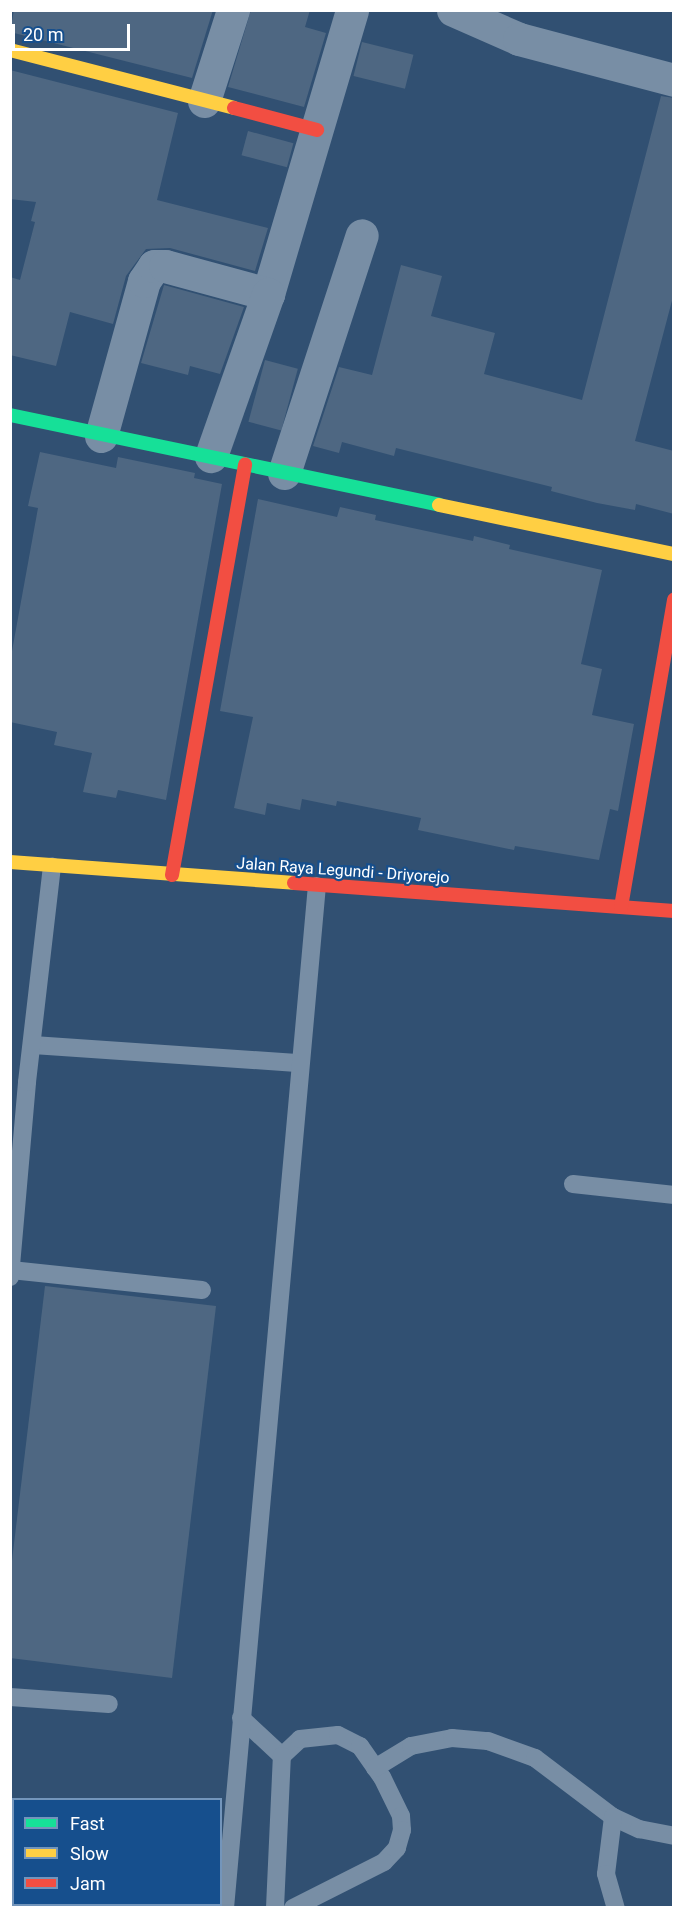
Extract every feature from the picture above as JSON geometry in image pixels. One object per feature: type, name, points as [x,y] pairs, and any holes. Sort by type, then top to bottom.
[{"type":"street","points":[[204,101],[233,10]]},
{"type":"street","points":[[211,456],[267,294],[352,10]]},
{"type":"street","points":[[453,10],[519,39],[674,80]]},
{"type":"street","points":[[10,50],[317,130]]},
{"type":"street","points":[[284,473],[362,235]]},
{"type":"street","points":[[101,436],[144,281],[154,266],[267,294]]},
{"type":"street","points":[[10,415],[101,436],[211,456],[674,554]]},
{"type":"street","points":[[172,875],[245,464]]},
{"type":"street","points":[[621,907],[674,600]]},
{"type":"street","name":"Jalan Raya Legundi - Driyorejo","points":[[10,862],[674,911]]},
{"type":"lane","points":[[52,866],[33,1045],[19,1081],[11,1273],[202,1290]]},
{"type":"lane","points":[[225,1908],[317,886]]},
{"type":"lane","points":[[33,1045],[300,1063]]},
{"type":"lane","points":[[573,1184],[674,1195]]},
{"type":"lane","points":[[10,1697],[109,1704]]},
{"type":"lane","points":[[241,1718],[282,1756]]},
{"type":"lane","points":[[274,1908],[282,1756],[300,1739],[338,1735],[360,1746],[375,1768],[400,1816],[402,1830],[397,1848],[384,1862],[292,1908]]},
{"type":"lane","points":[[375,1768],[411,1746],[452,1738],[488,1741],[535,1758],[613,1817],[639,1829],[674,1836]]},
{"type":"lane","points":[[613,1817],[606,1874],[616,1908]]},
{"type":"building","points":[[14,10],[213,10],[192,78],[10,32]]},
{"type":"building","points":[[251,10],[310,10],[305,27],[326,33],[304,107],[228,87]]},
{"type":"building","points":[[362,42],[413,55],[405,89],[354,76]]},
{"type":"building","points":[[10,70],[178,113],[157,200],[268,228],[255,271],[170,248],[146,249],[126,276],[113,324],[70,312],[56,366],[10,355],[10,277],[20,280],[35,222],[31,221],[36,202],[10,199]]},
{"type":"building","points":[[661,96],[674,98],[674,293],[635,441],[674,451],[674,514],[636,504],[635,510],[597,503],[551,491],[552,487],[396,448],[394,456],[342,442],[339,453],[313,446],[339,367],[372,375],[401,265],[442,276],[431,316],[495,333],[484,374],[582,400]]},
{"type":"building","points":[[248,131],[293,143],[287,167],[242,155]]},
{"type":"building","points":[[164,285],[244,307],[220,374],[190,366],[188,375],[141,363]]},
{"type":"building","points":[[265,360],[298,369],[281,431],[248,422]]},
{"type":"building","points":[[40,452],[116,468],[118,457],[195,473],[194,478],[222,484],[166,800],[118,790],[116,798],[83,792],[92,753],[54,745],[57,732],[10,722],[10,662],[38,508],[28,506]]},
{"type":"building","points":[[258,499],[337,517],[340,507],[376,515],[375,520],[473,541],[474,536],[510,545],[509,549],[602,570],[581,664],[602,669],[592,715],[634,724],[618,811],[610,809],[599,860],[515,846],[514,850],[418,830],[421,818],[337,801],[336,806],[302,799],[300,810],[267,803],[265,815],[234,808],[253,717],[220,711]]},
{"type":"building","points":[[45,1286],[216,1306],[172,1678],[10,1658],[10,1577]]},
{"type":"traffic: fast","points":[[10,415],[439,505]]},
{"type":"traffic: slow","points":[[10,50],[234,108]]},
{"type":"traffic: slow","points":[[439,505],[674,554]]},
{"type":"traffic: slow","points":[[10,862],[294,883]]},
{"type":"traffic: jam","points":[[234,108],[317,130]]},
{"type":"traffic: jam","points":[[172,875],[245,464]]},
{"type":"traffic: jam","points":[[621,907],[674,600]]},
{"type":"traffic: jam","points":[[294,883],[674,911]]}]
